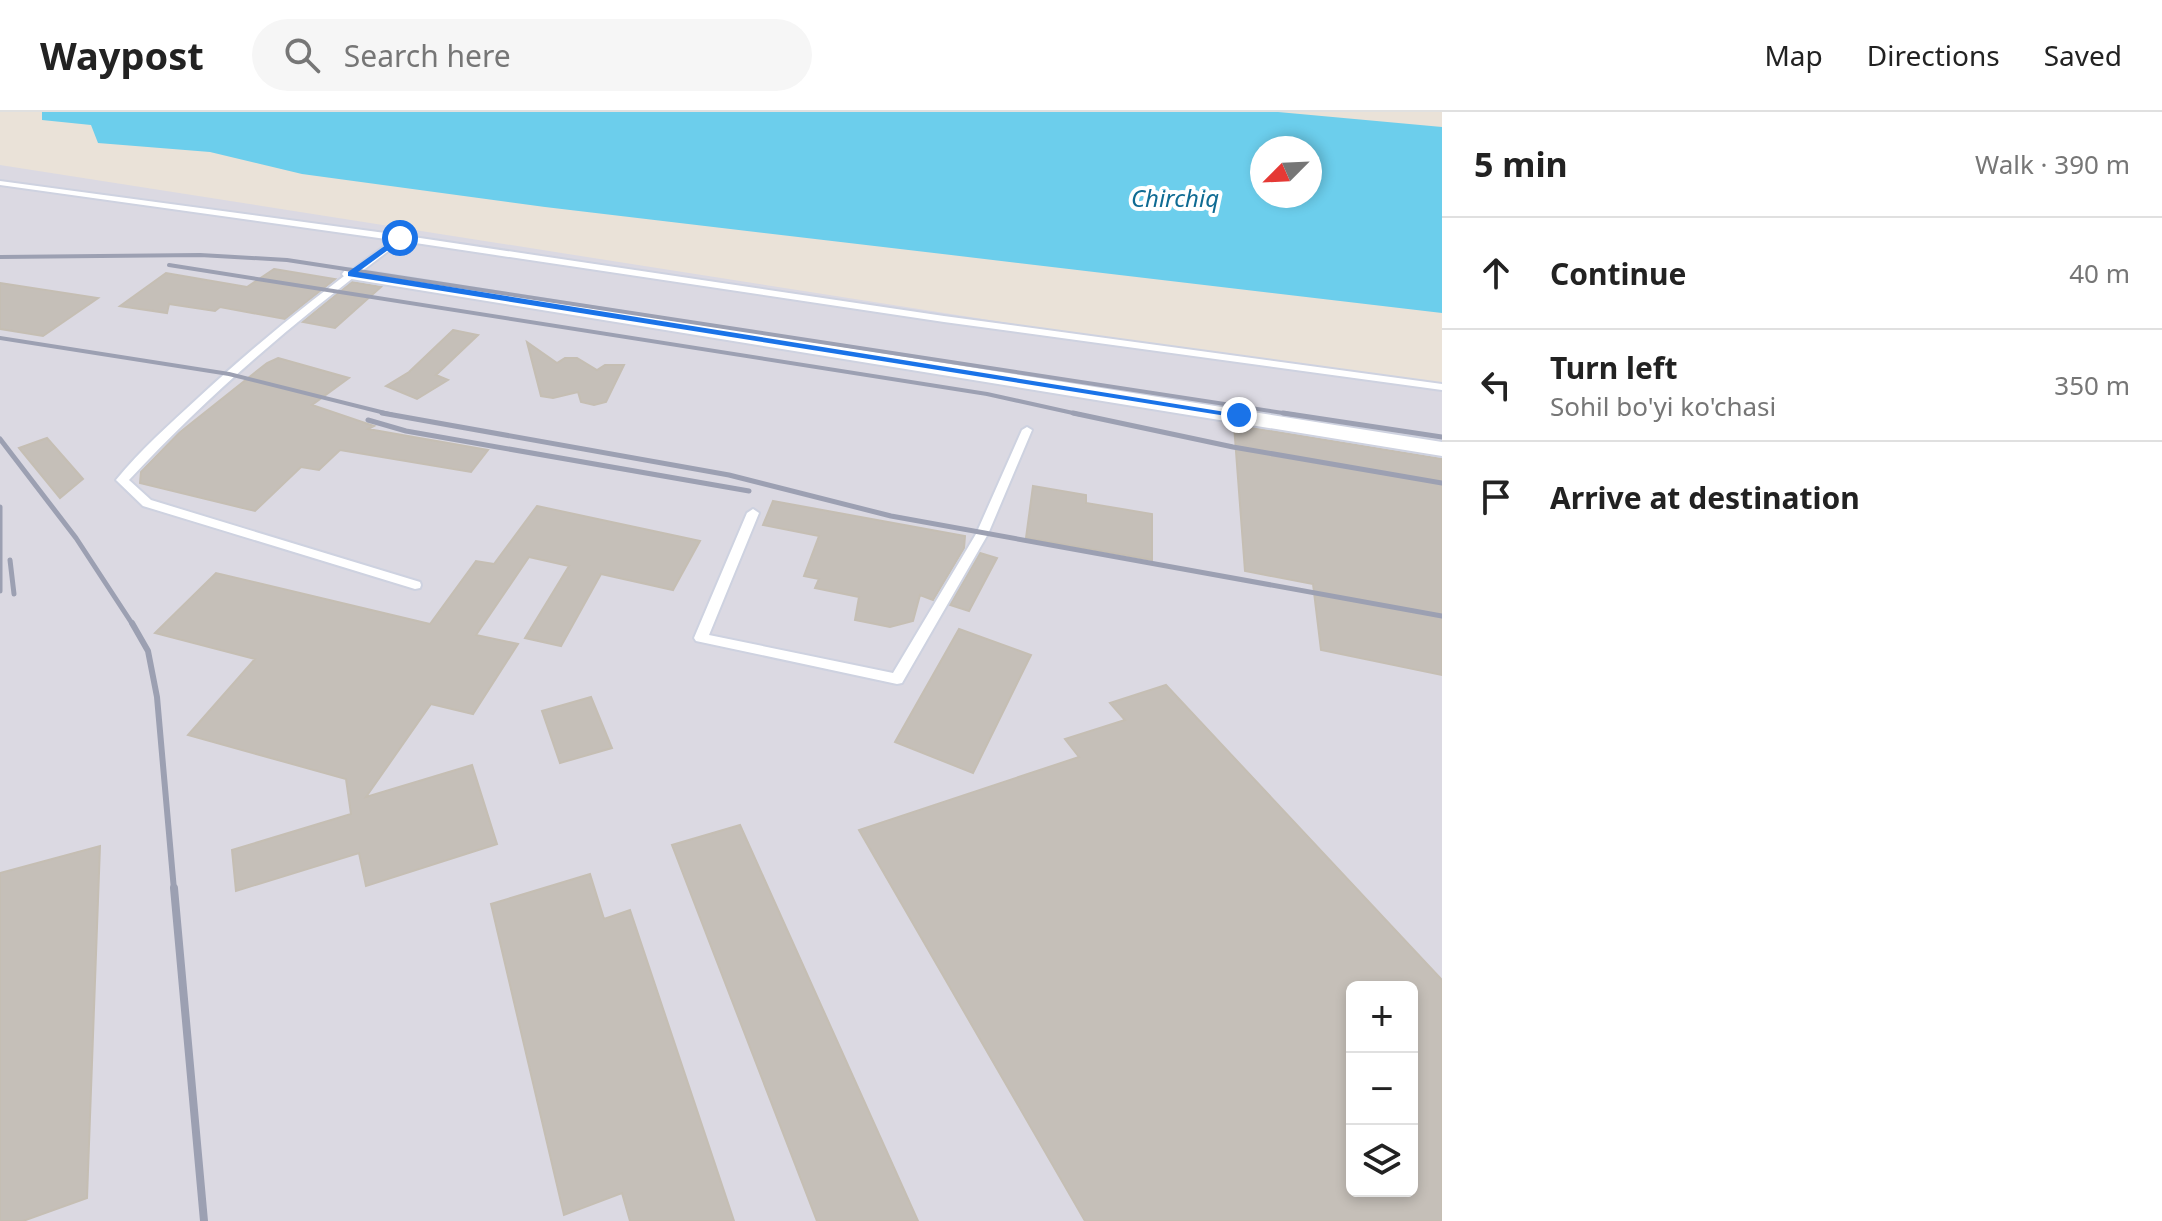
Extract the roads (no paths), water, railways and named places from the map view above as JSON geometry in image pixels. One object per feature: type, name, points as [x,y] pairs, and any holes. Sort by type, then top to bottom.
[{"type":"street","points":[[351,274],[1442,449]]},
{"type":"lane","points":[[0,183],[400,238],[944,319],[1442,387]]},
{"type":"lane","points":[[400,238],[255,351],[172,425],[122,480],[147,503],[415,585]]},
{"type":"lane","points":[[753,513],[701,638],[897,679],[982,534],[1027,430]]},
{"type":"water","name":"Chirchiq","points":[[42,112],[1278,112],[1442,127],[1442,313],[545,207],[302,174],[210,152],[98,143],[91,125],[42,120]]},
{"type":"railway","points":[[0,257],[200,255],[287,260],[1296,415]]},
{"type":"railway","points":[[169,265],[987,394],[1082,415]]},
{"type":"railway","points":[[0,338],[229,374],[393,415]]},
{"type":"railway","points":[[382,413],[393,415]]},
{"type":"railway","points":[[1073,413],[1233,447],[1442,483]]},
{"type":"railway","points":[[1283,413],[1442,437]]},
{"type":"railway","points":[[393,415],[729,475],[891,516],[1442,616]]},
{"type":"railway","points":[[368,420],[406,431],[749,491]]},
{"type":"railway","points":[[0,439],[76,538],[133,625]]},
{"type":"railway","points":[[0,507],[0,591]]},
{"type":"railway","points":[[10,560],[14,594]]},
{"type":"railway","points":[[132,623],[148,651],[157,697],[174,890]]},
{"type":"railway","points":[[174,888],[204,1221]]}]
